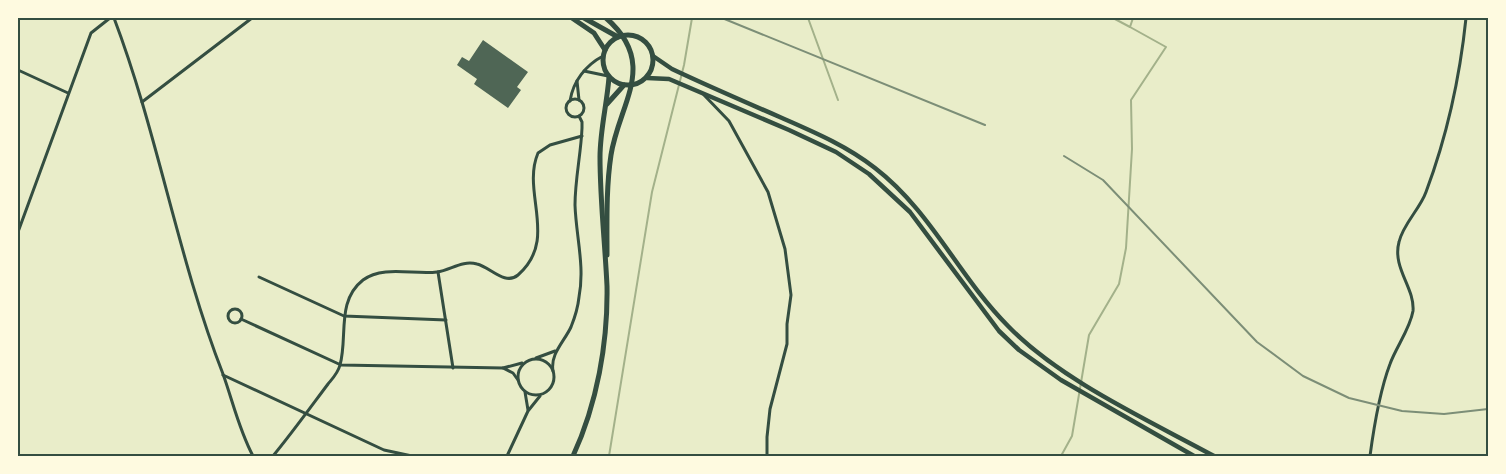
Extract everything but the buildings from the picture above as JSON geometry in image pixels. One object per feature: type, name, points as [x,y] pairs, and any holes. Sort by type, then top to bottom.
[{"type":"main road","points":[[572,18],[594,34],[604,53],[604,66],[609,77],[600,153],[602,224],[607,285]]},
{"type":"main road","points":[[584,18],[618,37]]},
{"type":"main road","points":[[573,456],[589,413],[600,366],[607,285],[611,157],[615,135],[631,93],[633,77],[632,62],[624,40],[606,18]]},
{"type":"main road","points":[[604,53],[618,37],[627,35],[644,40],[653,56],[672,69],[822,136],[861,158],[884,174],[912,202],[988,304],[1029,346],[1070,375],[1214,456]]},
{"type":"main road","points":[[607,104],[626,86],[637,84],[646,78],[652,68],[653,56]]},
{"type":"main road","points":[[609,77],[626,86]]},
{"type":"main road","points":[[646,78],[669,79],[702,92],[836,152],[869,174],[910,212],[999,331],[1019,350],[1061,380],[1194,456]]},
{"type":"street","points":[[18,232],[91,33],[110,18]]},
{"type":"street","points":[[114,18],[142,102],[209,334],[241,431],[253,456]]},
{"type":"street","points":[[142,102],[252,18]]},
{"type":"street","points":[[1370,456],[1378,409],[1389,365],[1412,317],[1413,308],[1398,260],[1399,240],[1421,204],[1433,173],[1456,85],[1466,18]]},
{"type":"street","points":[[570,101],[578,100],[583,104],[584,110],[579,116],[573,117],[568,114],[567,106],[577,81],[584,71],[604,53]]},
{"type":"street","points":[[18,70],[68,93]]},
{"type":"street","points":[[584,71],[609,77]]},
{"type":"street","points":[[577,81],[578,100]]},
{"type":"street","points":[[702,92],[730,121],[768,192],[785,249],[792,294],[787,324],[787,344],[770,409],[766,437],[767,456]]},
{"type":"street","points":[[507,456],[528,411],[552,386],[552,364],[556,351],[572,325],[580,296],[581,263],[575,205],[582,136],[582,122],[579,116]]},
{"type":"street","points":[[273,456],[308,414],[335,376],[340,364],[344,316],[351,295],[364,279],[387,272],[438,272],[463,263],[477,264],[505,278],[511,278],[524,269],[534,254],[538,235],[534,169],[538,153],[550,145],[582,136]]},
{"type":"street","points":[[438,272],[453,368]]},
{"type":"street","points":[[259,278],[344,316],[446,320]]},
{"type":"street","points":[[241,319],[238,322],[232,322],[229,320],[228,313],[232,310],[238,310],[241,319],[340,364],[503,368],[556,351]]},
{"type":"street","points":[[535,358],[548,363],[553,371]]},
{"type":"street","points":[[519,383],[520,368],[527,361]]},
{"type":"street","points":[[503,368],[513,373],[523,389],[526,395],[528,411]]},
{"type":"street","points":[[223,376],[384,450],[412,456]]},
{"type":"street","points":[[523,389],[530,394],[545,392]]},
{"type":"waterway","points":[[609,456],[652,192],[684,65],[692,18]]},
{"type":"waterway","points":[[808,18],[838,100]]},
{"type":"waterway","points":[[1113,18],[1130,27]]},
{"type":"waterway","points":[[1061,456],[1072,436],[1089,335],[1119,284],[1126,248],[1132,149],[1131,100],[1166,47],[1130,27],[1133,18]]},
{"type":"railway","points":[[722,18],[985,125]]},
{"type":"railway","points":[[1064,156],[1103,180],[1257,342],[1303,376],[1349,398],[1402,411],[1444,414],[1488,409]]}]
